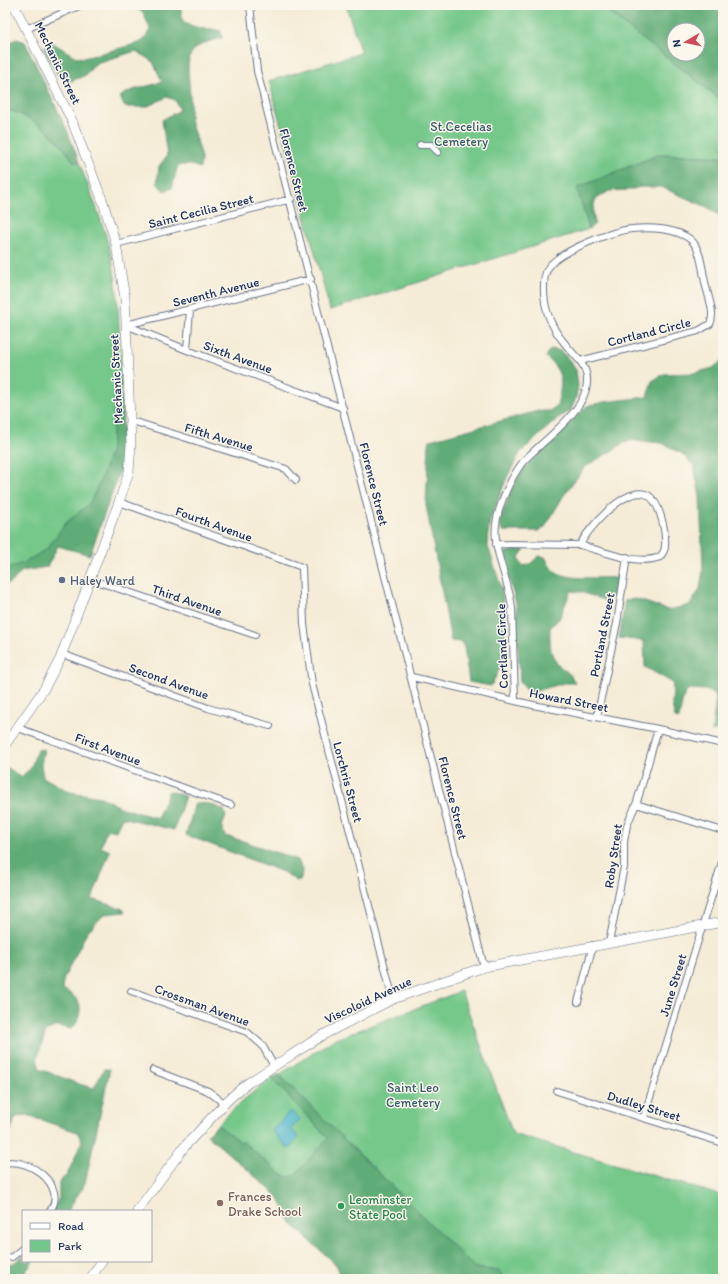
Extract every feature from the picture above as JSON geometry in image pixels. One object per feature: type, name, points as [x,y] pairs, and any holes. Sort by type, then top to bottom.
[{"type":"main road","name":"Mechanic Street","points":[[5,745],[44,689],[62,654],[119,502],[131,460],[132,421],[125,298],[116,244],[103,202],[72,121],[14,5]]},
{"type":"main road","name":"Viscoloid Avenue","points":[[138,1210],[185,1146],[245,1085],[321,1036],[392,999],[484,967],[593,945],[723,922]]},
{"type":"main road","points":[[90,1279],[101,1262]]},
{"type":"street","points":[[26,29],[81,5]]},
{"type":"street","name":"Florence Street","points":[[250,5],[253,44],[258,72],[412,676],[484,967]]},
{"type":"street","points":[[420,145],[431,145],[438,152]]},
{"type":"street","name":"Saint Cecilia Street","points":[[116,244],[290,199]]},
{"type":"street","name":"Cortland Circle","points":[[515,700],[513,619],[510,595],[496,544],[497,517],[518,469],[523,462],[580,405],[586,386],[585,367],[580,361],[553,327],[548,318],[544,284],[550,265],[566,253],[616,232],[631,229],[646,228],[670,232],[684,236],[691,241],[698,251],[712,313],[710,324],[698,331],[580,361]]},
{"type":"street","name":"Seventh Avenue","points":[[126,325],[311,279]]},
{"type":"street","points":[[186,350],[190,310]]},
{"type":"street","name":"Sixth Avenue","points":[[126,325],[186,350],[343,408]]},
{"type":"street","name":"Fifth Avenue","points":[[132,421],[286,469],[296,480]]},
{"type":"street","points":[[496,544],[580,545],[627,557],[654,560],[660,557],[665,551],[664,533],[659,511],[654,500],[644,494],[633,494],[611,508],[585,534],[580,545]]},
{"type":"street","name":"Fourth Avenue","points":[[119,502],[302,567]]},
{"type":"street","name":"Portland Street","points":[[597,717],[617,623],[627,557]]},
{"type":"street","name":"Lorchris Street","points":[[302,567],[304,624],[312,684],[392,999]]},
{"type":"street","name":"Third Avenue","points":[[90,579],[255,635]]},
{"type":"street","name":"Second Avenue","points":[[62,654],[208,708],[270,726]]},
{"type":"street","name":"Howard Street","points":[[412,676],[515,700],[658,729],[723,744]]},
{"type":"street","name":"First Avenue","points":[[18,728],[231,804]]},
{"type":"street","name":"Roby Street","points":[[609,943],[624,867],[624,842],[627,825],[636,804],[658,729]]},
{"type":"street","points":[[636,804],[723,831]]},
{"type":"street","name":"June Street","points":[[644,1117],[723,859]]},
{"type":"street","points":[[578,1002],[593,945]]},
{"type":"street","name":"Crossman Avenue","points":[[131,991],[247,1032],[262,1045],[274,1066]]},
{"type":"street","points":[[153,1070],[208,1091],[225,1104]]},
{"type":"street","name":"Dudley Street","points":[[557,1091],[723,1142]]},
{"type":"street","points":[[5,1163],[19,1162],[28,1164],[40,1172],[54,1192],[55,1200],[50,1210]]},
{"type":"street","points":[[5,1258],[12,1257],[22,1249]]},
{"type":"green space","points":[[128,5],[180,5],[183,21],[187,24],[221,31],[222,38],[199,46],[193,51],[188,65],[190,121],[200,151],[200,168],[191,165],[178,165],[172,188],[164,191],[157,183],[159,166],[167,156],[162,120],[180,110],[175,100],[167,97],[146,107],[125,107],[120,97],[135,89],[162,81],[153,62],[136,51],[96,63],[86,75],[71,81],[59,77],[45,52],[45,46],[53,43],[74,56],[84,58],[139,43],[144,40],[150,29],[143,12]]},
{"type":"green space","name":"St.Cecelias Cemetery","points":[[346,5],[599,5],[666,57],[666,62],[673,62],[723,101],[723,157],[660,154],[578,188],[589,229],[330,310],[269,81],[361,53]]},
{"type":"green space","points":[[599,5],[723,5],[723,101],[673,62],[706,62],[706,22],[666,22],[666,57]]},
{"type":"green space","points":[[17,39],[25,42],[67,130],[79,162],[74,162],[53,136],[45,129],[27,117],[5,109],[5,44]]},
{"type":"green space","points":[[5,109],[27,117],[45,129],[53,136],[74,162],[79,162],[104,229],[114,270],[118,312],[121,381],[116,382],[111,450],[102,477],[90,503],[66,523],[47,549],[24,563],[5,569]]},
{"type":"green space","points":[[660,154],[723,157],[723,223],[721,217],[707,207],[661,187],[640,187],[629,190],[609,191],[595,200],[593,211],[595,224],[589,229],[577,188]]},
{"type":"green space","points":[[552,349],[561,351],[576,370],[578,385],[576,398],[571,410],[558,418],[520,453],[508,475],[490,520],[487,543],[501,587],[504,606],[505,635],[503,662],[491,686],[469,682],[464,647],[461,642],[451,641],[426,505],[429,443],[430,440],[538,411],[549,411],[557,406],[561,385],[559,374],[546,357],[547,353]]},
{"type":"green space","points":[[723,360],[723,707],[719,729],[712,732],[716,696],[706,690],[688,689],[683,698],[679,719],[675,718],[672,705],[673,683],[645,667],[644,641],[619,638],[625,600],[636,599],[668,610],[690,605],[700,589],[703,569],[700,497],[694,466],[681,453],[662,443],[629,440],[585,467],[564,495],[545,527],[538,531],[503,531],[500,526],[501,518],[514,483],[524,468],[587,406],[604,402],[647,397],[652,381],[664,374],[694,373],[713,368]]},
{"type":"green space","points":[[121,381],[123,430],[122,464],[90,555],[58,546],[47,567],[22,571],[11,583],[5,584],[5,569],[24,563],[47,549],[66,523],[90,503],[102,477],[111,450],[116,382]]},
{"type":"green space","points":[[525,549],[519,557],[520,562],[524,566],[530,564],[539,556],[545,557],[551,568],[557,573],[565,576],[584,578],[619,578],[618,592],[607,601],[581,592],[571,591],[559,619],[550,628],[550,645],[552,654],[558,665],[573,678],[575,683],[564,683],[529,693],[520,682],[516,603],[502,555],[509,551]]},
{"type":"green space","points":[[44,749],[41,765],[43,777],[70,792],[101,797],[122,808],[157,818],[169,791],[185,796],[174,830],[126,818],[121,819],[116,831],[107,829],[101,847],[110,851],[92,899],[123,909],[125,912],[105,914],[87,932],[64,978],[62,988],[78,1001],[80,1012],[78,1020],[72,1029],[57,1026],[46,1031],[37,1059],[40,1069],[79,1084],[94,1088],[104,1069],[110,1069],[85,1183],[69,1210],[53,1210],[59,1198],[59,1182],[67,1175],[82,1141],[77,1132],[26,1115],[16,1117],[5,1145],[5,766],[21,777],[31,768],[37,750]]},
{"type":"green space","points":[[195,803],[210,804],[224,810],[226,816],[222,827],[225,836],[298,860],[302,870],[301,879],[297,881],[283,872],[186,835]]},
{"type":"green space","name":"Saint Leo Cemetery","points":[[461,991],[513,1134],[723,1196],[723,1279],[504,1279],[499,1271],[475,1268],[279,1075],[333,1040]]},
{"type":"green space","name":"Leominster State Pool","points":[[279,1075],[475,1268],[499,1271],[504,1279],[342,1279],[337,1266],[291,1223],[277,1195],[207,1135],[218,1125],[240,1142],[242,1141],[281,1174],[287,1177],[294,1176],[328,1138],[271,1078]]},
{"type":"green space","name":"Leominster State Pool","points":[[271,1078],[458,1274],[374,1279],[207,1135],[241,1102]]},
{"type":"green space","points":[[22,1256],[22,1262],[32,1262],[21,1279],[5,1279],[5,1264],[14,1263]]},
{"type":"water","points":[[290,1111],[300,1119],[291,1129],[299,1137],[289,1149],[272,1131]]},
{"type":"place","name":"Haley Ward","points":[[62,580]]},
{"type":"place","name":"Frances Drake School","points":[[220,1203]]},
{"type":"place","name":"Leominster State Pool","points":[[341,1206]]}]
